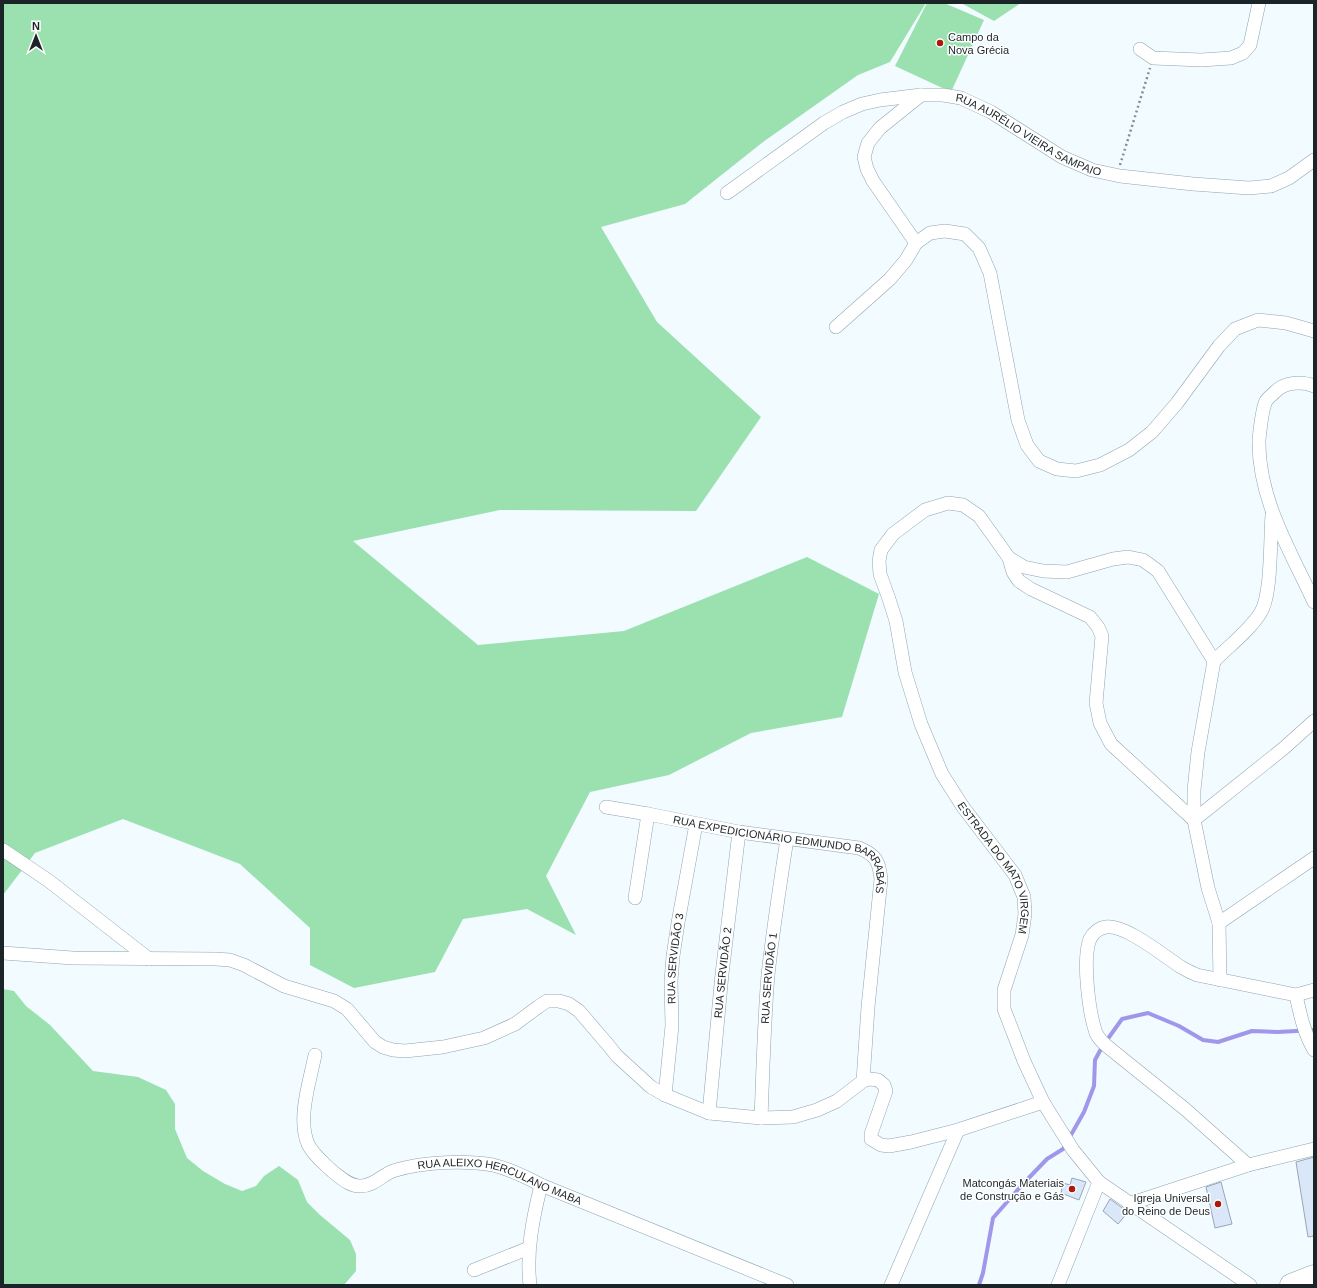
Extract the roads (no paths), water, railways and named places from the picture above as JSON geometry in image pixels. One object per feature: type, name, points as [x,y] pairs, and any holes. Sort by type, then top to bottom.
[{"type":"highway","points":[[1291,1285],[1314,1276]]},
{"type":"street","points":[[1140,49],[1153,58],[1201,60],[1231,58],[1244,53],[1250,44],[1258,3]]},
{"type":"street","points":[[916,243],[866,169],[864,156],[868,143],[880,128],[921,95]]},
{"type":"street","name":"RUA AURÉLIO VIEIRA SAMPAIO","points":[[727,193],[824,123],[843,112],[862,104],[880,100],[921,95],[943,95],[961,98],[991,112],[1062,157],[1092,170],[1117,175],[1193,184],[1249,188],[1271,186],[1289,178],[1314,160]]},
{"type":"street","points":[[836,327],[890,279],[906,260],[916,243],[930,233],[945,231],[965,234],[979,248],[990,274],[1018,420],[1027,445],[1039,462],[1057,469],[1076,471],[1100,465],[1129,450],[1147,437],[1177,403],[1219,346],[1235,329],[1258,320],[1286,323],[1314,331]]},
{"type":"street","points":[[1314,386],[1307,383],[1292,383],[1279,387],[1266,401],[1260,428],[1259,457],[1264,486],[1272,512],[1314,602]]},
{"type":"street","name":"ESTRADA DO MATO VIRGEM","points":[[1009,558],[979,516],[963,505],[948,503],[925,510],[893,534],[881,550],[879,561],[880,574],[890,599],[896,620],[905,672],[921,724],[942,774],[963,807],[1015,875],[1024,896],[1025,914],[1022,935],[1005,986],[1003,1000],[1004,1009],[1024,1061],[1043,1102],[1073,1150],[1099,1182],[1128,1204],[1189,1242],[1243,1283]]},
{"type":"street","points":[[1220,980],[1219,923],[1208,888],[1194,820],[1194,790],[1198,752],[1214,661],[1261,613],[1266,603],[1272,512]]},
{"type":"street","points":[[1009,558],[1024,567],[1043,571],[1067,572],[1113,559],[1128,557],[1143,560],[1158,570],[1214,661]]},
{"type":"street","points":[[1009,558],[1013,572],[1019,581],[1031,590],[1090,617],[1098,626],[1102,636],[1096,703],[1100,723],[1111,744],[1194,820]]},
{"type":"street","points":[[1194,820],[1284,748],[1314,721]]},
{"type":"street","name":"RUA EXPEDICIONÁRIO EDMUNDO BARRABÁS","points":[[606,807],[739,832],[859,848],[868,852],[875,858],[880,867],[881,879],[868,1007],[863,1081]]},
{"type":"street","points":[[635,898],[648,814]]},
{"type":"street","name":"RUA SERVIDÃO 3","points":[[665,1095],[672,1026],[671,981],[673,956],[696,824]]},
{"type":"street","name":"RUA SERVIDÃO 2","points":[[709,1113],[722,974],[739,832]]},
{"type":"street","name":"RUA SERVIDÃO 1","points":[[761,1118],[764,1024],[768,975],[787,839]]},
{"type":"street","points":[[3,850],[49,881],[150,959]]},
{"type":"street","points":[[1219,923],[1314,858]]},
{"type":"street","points":[[1248,1165],[1185,1109],[1103,1043],[1093,1019],[1089,994],[1086,962],[1090,938],[1096,930],[1107,927],[1118,928],[1132,934],[1183,968],[1197,975],[1296,995],[1314,990]]},
{"type":"street","points":[[3,953],[73,958],[230,960],[244,965],[284,986],[334,1001],[347,1009],[375,1042],[383,1047],[405,1051],[443,1048],[484,1038],[515,1024],[548,1001],[559,1001],[569,1004],[578,1011],[616,1056],[651,1087],[665,1095],[709,1113],[761,1118],[793,1117],[817,1110],[837,1101],[863,1081],[870,1079],[878,1080],[884,1085],[886,1091],[872,1126],[871,1139],[881,1145],[898,1145],[958,1130],[1043,1102]]},
{"type":"street","points":[[1296,995],[1301,1021],[1312,1046]]},
{"type":"street","name":"RUA ALEIXO HERCULANO MABA","points":[[315,1054],[303,1112],[304,1129],[308,1144],[319,1159],[349,1184],[359,1187],[368,1185],[394,1170],[430,1164],[462,1163],[493,1166],[521,1175],[540,1185],[787,1285]]},
{"type":"street","points":[[891,1285],[958,1130]]},
{"type":"street","points":[[1128,1204],[1248,1165],[1314,1149]]},
{"type":"street","points":[[1058,1285],[1099,1182]]},
{"type":"street","points":[[530,1285],[528,1273],[529,1248],[533,1217],[540,1185]]},
{"type":"street","points":[[474,1270],[529,1248]]},
{"type":"waterway","points":[[979,1285],[983,1273],[993,1218],[1047,1159],[1063,1149],[1084,1112],[1094,1086],[1095,1060],[1102,1047],[1122,1019],[1148,1013],[1179,1026],[1203,1040],[1218,1042],[1252,1031],[1278,1032],[1314,1030]]},
{"type":"place","name":"Campo da Nova Grécia","points":[[940,43]]},
{"type":"place","name":"Matcongás Materiais de Construção e Gás","points":[[1072,1189]]},
{"type":"place","name":"Igreja Universal do Reino de Deus","points":[[1218,1204]]}]
